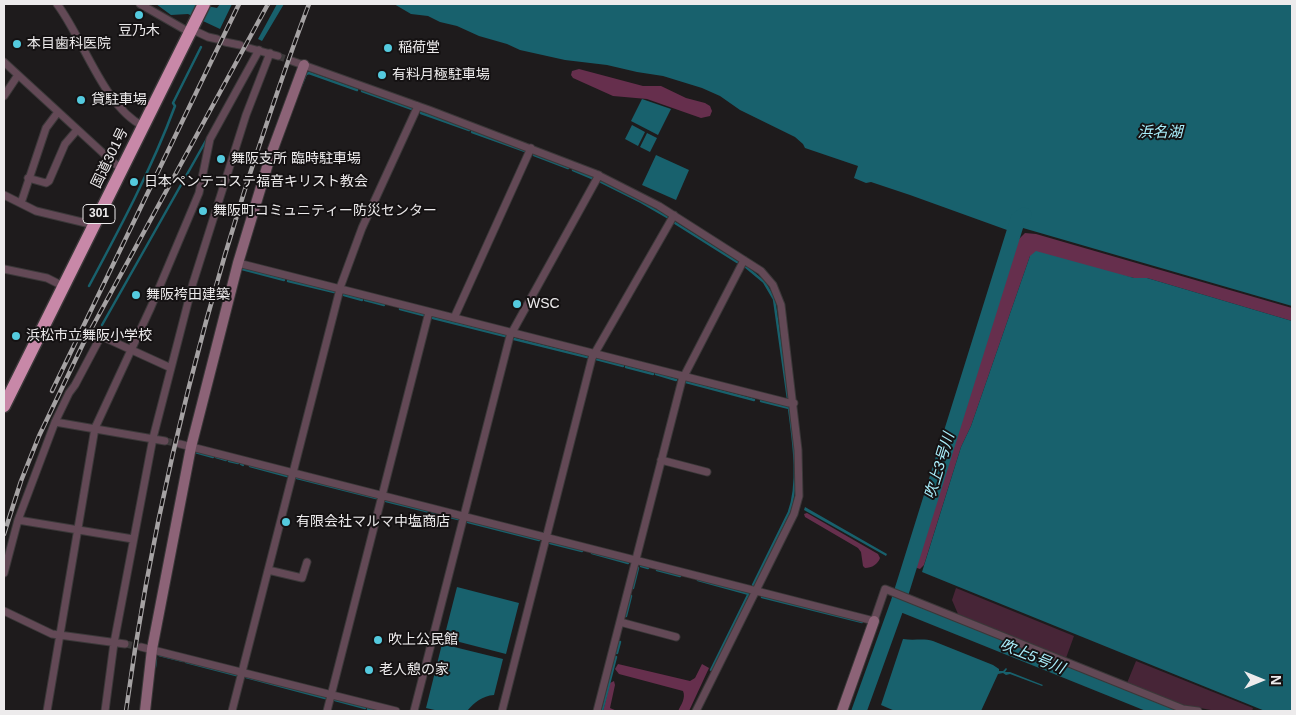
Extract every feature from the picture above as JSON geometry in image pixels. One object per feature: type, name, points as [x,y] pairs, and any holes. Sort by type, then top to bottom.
[{"type":"highway","name":"国道301号","points":[[4,406],[204,4]]},
{"type":"street","points":[[57,4],[76,32],[106,89],[130,117],[143,126]]},
{"type":"street","points":[[140,4],[217,39]]},
{"type":"street","points":[[225,42],[240,45]]},
{"type":"street","points":[[249,48],[278,56]]},
{"type":"street","points":[[47,711],[95,428],[132,350],[199,193],[210,139],[259,50]]},
{"type":"street","points":[[105,711],[114,643],[153,438],[192,284],[246,116],[270,53]]},
{"type":"street","points":[[292,61],[418,106],[599,175],[636,193],[674,215],[744,260],[768,279],[779,298],[794,402],[799,459],[799,496],[797,505],[756,591],[696,711]]},
{"type":"street","points":[[4,62],[115,164],[122,168]]},
{"type":"street","points":[[145,711],[152,649],[191,447],[238,263],[270,157],[304,65]]},
{"type":"street","points":[[4,96],[18,76]]},
{"type":"street","points":[[232,711],[340,289],[362,228],[418,106]]},
{"type":"street","points":[[21,203],[46,128],[58,112]]},
{"type":"street","points":[[28,178],[46,183],[49,181],[65,144],[78,130]]},
{"type":"street","points":[[454,318],[531,148]]},
{"type":"street","points":[[414,711],[512,333],[599,175]]},
{"type":"street","points":[[4,195],[36,211],[88,223],[93,226]]},
{"type":"street","points":[[502,711],[592,358],[674,215]]},
{"type":"street","points":[[597,711],[684,376],[744,260]]},
{"type":"street","points":[[238,263],[789,403],[794,402]]},
{"type":"street","points":[[4,269],[47,278],[63,286]]},
{"type":"street","points":[[327,711],[429,312]]},
{"type":"street","points":[[4,573],[18,520],[55,422],[68,393],[75,385],[101,336],[171,368]]},
{"type":"street","points":[[55,422],[165,440]]},
{"type":"street","points":[[180,444],[874,621]]},
{"type":"street","points":[[661,460],[708,472]]},
{"type":"street","points":[[18,520],[133,539]]},
{"type":"street","points":[[268,570],[302,578],[306,562]]},
{"type":"street","points":[[842,711],[885,589],[1183,709],[1198,711]]},
{"type":"street","points":[[4,612],[52,634],[126,644]]},
{"type":"street","points":[[620,622],[676,637]]},
{"type":"street","points":[[141,647],[396,711]]},
{"type":"shaded area","points":[[579,69],[643,86],[661,86],[686,98],[705,103],[710,106],[712,111],[710,116],[701,118],[647,99],[613,96],[573,78],[571,75],[572,71]]},
{"type":"shaded area","points":[[1025,233],[1036,234],[1292,308],[1292,321],[1147,278],[1134,278],[1030,256],[971,426],[961,447],[924,565],[920,569],[917,568],[917,562],[1017,241]]},
{"type":"shaded area","points":[[807,513],[878,554],[880,558],[878,562],[865,568],[861,552],[858,548],[805,517],[804,514]]},
{"type":"shaded area","points":[[956,588],[1074,636],[1066,658],[958,614],[952,600]]},
{"type":"shaded area","points":[[1136,661],[1253,708],[1252,711],[1216,711],[1184,705],[1127,683]]},
{"type":"shaded area","points":[[618,664],[690,681],[695,678],[702,664],[709,668],[689,711],[678,711],[684,699],[683,691],[619,674],[615,669]]},
{"type":"shaded area","points":[[614,681],[615,685],[610,708],[617,711],[603,711],[610,683]]},
{"type":"water","points":[[156,4],[197,4],[217,8],[220,4],[232,4],[220,29],[188,14],[171,15]]},
{"type":"water","points":[[277,4],[284,4],[262,41],[258,39]]},
{"type":"water","name":"浜名湖","points":[[394,4],[1292,4],[1292,306],[1023,228],[1020,230],[1007,230],[871,182],[866,183],[854,178],[858,166],[805,148],[795,137],[740,110],[720,96],[702,88],[663,76],[607,65],[565,60],[520,50],[428,16],[411,14]]},
{"type":"water","points":[[642,99],[671,109],[658,135],[631,121]]},
{"type":"water","points":[[632,125],[645,132],[638,146],[625,139]]},
{"type":"water","points":[[647,133],[657,138],[650,152],[640,147]]},
{"type":"water","points":[[656,155],[689,170],[676,200],[642,185]]},
{"type":"water","points":[[1036,251],[1134,278],[1147,278],[1292,321],[1292,711],[1265,711],[922,572],[961,447],[971,426],[1030,256]]},
{"type":"water","points":[[805,507],[887,554],[886,556],[804,510]]},
{"type":"water","points":[[457,587],[519,603],[506,654],[444,638]]},
{"type":"water","points":[[903,639],[933,641],[993,665],[999,671],[1003,671],[1006,668],[1005,672],[1010,672],[1043,685],[1003,673],[998,674],[981,711],[895,711],[881,705]]},
{"type":"water","points":[[442,644],[503,659],[494,695],[479,700],[467,711],[439,711],[426,708]]},
{"type":"waterway","points":[[89,286],[146,175],[175,106],[173,103],[201,47]]},
{"type":"waterway","points":[[301,86],[306,74],[309,73],[357,90]]},
{"type":"waterway","points":[[362,91],[412,109]]},
{"type":"waterway","points":[[421,113],[469,130]]},
{"type":"waterway","points":[[472,132],[525,151]]},
{"type":"waterway","points":[[102,325],[208,137]]},
{"type":"waterway","points":[[534,155],[568,168]]},
{"type":"waterway","points":[[573,170],[592,178]]},
{"type":"waterway","points":[[601,182],[667,217]]},
{"type":"waterway","name":"吹上3号川","points":[[859,711],[898,603],[1018,219],[1024,215]]},
{"type":"waterway","points":[[675,223],[737,262]]},
{"type":"waterway","points":[[746,267],[764,282],[774,299],[788,399]]},
{"type":"waterway","points":[[242,269],[284,280]]},
{"type":"waterway","points":[[288,281],[334,292]]},
{"type":"waterway","points":[[344,295],[362,300]]},
{"type":"waterway","points":[[365,300],[384,305]]},
{"type":"waterway","points":[[400,309],[423,315]]},
{"type":"waterway","points":[[433,318],[505,336]]},
{"type":"waterway","points":[[514,339],[587,357]]},
{"type":"waterway","points":[[596,359],[623,366]]},
{"type":"waterway","points":[[626,367],[653,374]]},
{"type":"waterway","points":[[656,374],[676,380]]},
{"type":"waterway","points":[[686,382],[754,400]]},
{"type":"waterway","points":[[761,401],[789,408]]},
{"type":"waterway","points":[[753,585],[789,512],[792,500],[795,460],[789,408]]},
{"type":"waterway","points":[[195,452],[213,457]]},
{"type":"waterway","points":[[216,457],[226,460]]},
{"type":"waterway","points":[[229,461],[238,463]]},
{"type":"waterway","points":[[250,466],[287,476]]},
{"type":"waterway","points":[[297,478],[376,498]]},
{"type":"waterway","points":[[386,501],[458,519]]},
{"type":"waterway","points":[[468,522],[539,540]]},
{"type":"waterway","points":[[550,543],[582,551]]},
{"type":"waterway","points":[[592,553],[628,563]]},
{"type":"waterway","name":"吹上3号川","points":[[905,563],[910,565]]},
{"type":"waterway","points":[[641,566],[648,568]]},
{"type":"waterway","points":[[633,588],[638,568]]},
{"type":"waterway","points":[[657,570],[680,576]]},
{"type":"waterway","points":[[698,580],[749,594]]},
{"type":"waterway","points":[[711,670],[749,593]]},
{"type":"waterway","points":[[626,616],[631,596]]},
{"type":"waterway","points":[[762,597],[862,622]]},
{"type":"waterway","name":"吹上5号川","points":[[898,603],[1166,711]]},
{"type":"waterway","name":"吹上3号川","points":[[883,628],[888,629]]},
{"type":"waterway","points":[[617,653],[620,642]]},
{"type":"waterway","points":[[159,655],[183,661]]},
{"type":"waterway","points":[[602,711],[616,657]]},
{"type":"waterway","points":[[155,667],[156,658]]},
{"type":"waterway","points":[[186,662],[236,675]]},
{"type":"waterway","points":[[246,677],[325,698]]},
{"type":"waterway","points":[[335,700],[365,708]]},
{"type":"waterway","points":[[368,709],[379,711]]},
{"type":"tunnel","points":[[278,56],[292,61]]},
{"type":"tunnel","points":[[165,441],[180,444]]},
{"type":"tunnel","points":[[125,644],[141,647]]},
{"type":"railway","points":[[52,391],[239,4]]},
{"type":"railway","points":[[4,534],[21,481],[39,436],[83,344],[268,4]]},
{"type":"railway","points":[[126,711],[147,578],[160,511],[191,380],[226,250],[246,186],[309,4]]},
{"type":"place","name":"豆乃木","points":[[139,15]]},
{"type":"place","name":"本目歯科医院","points":[[17,44]]},
{"type":"place","name":"稲荷堂","points":[[388,48]]},
{"type":"place","name":"有料月極駐車場","points":[[382,75]]},
{"type":"place","name":"貸駐車場","points":[[81,100]]},
{"type":"place","name":"舞阪支所 臨時駐車場","points":[[221,159]]},
{"type":"place","name":"日本ペンテコステ福音キリスト教会","points":[[134,182]]},
{"type":"place","name":"舞阪町コミュニティー防災センター","points":[[203,211]]},
{"type":"place","name":"舞阪袴田建築","points":[[136,295]]},
{"type":"place","name":"WSC","points":[[517,304]]},
{"type":"place","name":"浜松市立舞阪小学校","points":[[16,336]]},
{"type":"place","name":"有限会社マルマ中塩商店","points":[[286,522]]},
{"type":"place","name":"吹上公民館","points":[[378,640]]},
{"type":"place","name":"老人憩の家","points":[[369,670]]}]
